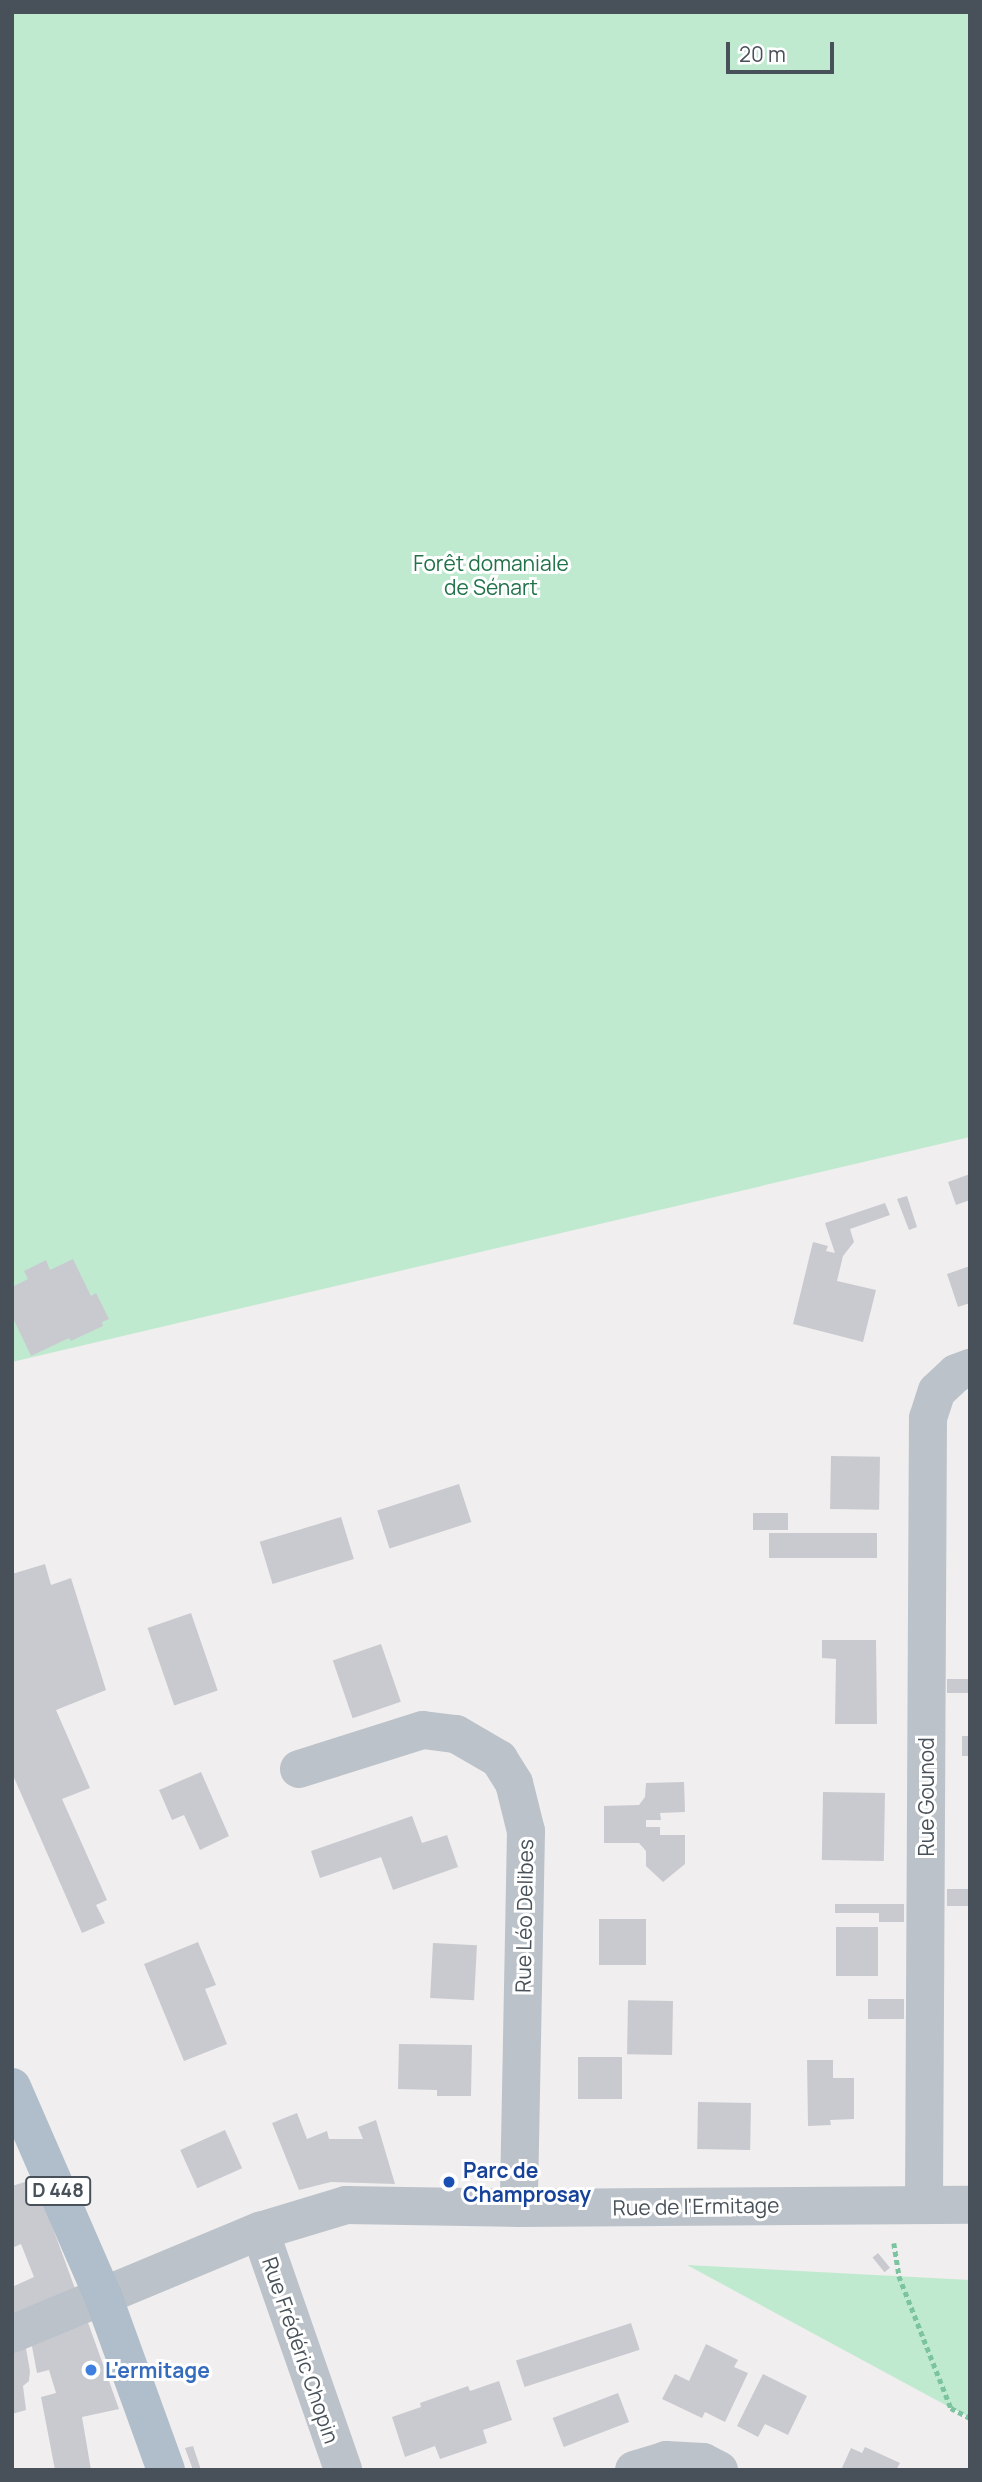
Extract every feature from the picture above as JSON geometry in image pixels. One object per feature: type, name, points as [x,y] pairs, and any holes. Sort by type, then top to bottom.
[{"type":"main road","name":"D 448","points":[[12,2087],[103,2296],[166,2470]]},
{"type":"street","name":"Rue Gounod","points":[[906,2204],[929,1418],[937,1391],[956,1373],[970,1368]]},
{"type":"street","name":"Rue Léo Delibes","points":[[299,1769],[423,1730],[456,1734],[499,1759],[514,1783],[526,1831],[519,2208]]},
{"type":"street","name":"Rue de l'Ermitage","points":[[12,2334],[260,2231],[346,2205],[519,2208],[906,2204],[970,2206]]},
{"type":"street","name":"Rue Frédéric Chopin","points":[[260,2231],[343,2470]]},
{"type":"street","points":[[634,2470],[666,2460],[703,2462],[719,2470]]},
{"type":"path","points":[[906,2204],[899,2276],[951,2408],[970,2418]]},
{"type":"green space","name":"Forêt domaniale de Sénart","points":[[12,12],[970,12],[970,1137],[12,1362]]},
{"type":"green space","points":[[687,2265],[970,2280],[970,2417],[951,2408]]},
{"type":"building","points":[[970,1174],[970,1200],[956,1205],[948,1182]]},
{"type":"building","points":[[907,1196],[917,1227],[909,1230],[897,1199]]},
{"type":"building","points":[[885,1203],[890,1215],[850,1229],[854,1242],[843,1256],[837,1281],[876,1290],[863,1342],[793,1324],[813,1242],[828,1246],[826,1251],[835,1253],[825,1223]]},
{"type":"building","points":[[73,1259],[91,1296],[96,1293],[109,1319],[102,1322],[103,1326],[31,1356],[12,1316],[12,1287],[28,1279],[24,1271],[46,1260],[50,1270]]},
{"type":"building","points":[[970,1266],[970,1303],[958,1307],[947,1274]]},
{"type":"building","points":[[831,1456],[880,1457],[879,1510],[830,1509]]},
{"type":"building","points":[[459,1484],[471,1522],[390,1549],[377,1511]]},
{"type":"building","points":[[753,1513],[788,1513],[788,1530],[753,1530]]},
{"type":"building","points":[[341,1517],[354,1559],[273,1584],[260,1542]]},
{"type":"building","points":[[769,1533],[877,1533],[877,1558],[769,1558]]},
{"type":"building","points":[[45,1564],[51,1585],[71,1578],[106,1690],[56,1710],[90,1788],[62,1799],[107,1900],[96,1905],[105,1923],[82,1933],[12,1773],[12,1574]]},
{"type":"building","points":[[191,1613],[218,1691],[174,1706],[148,1628]]},
{"type":"building","points":[[822,1640],[876,1640],[877,1724],[835,1724],[836,1659],[822,1658]]},
{"type":"building","points":[[381,1644],[401,1702],[353,1718],[333,1661]]},
{"type":"building","points":[[947,1679],[970,1679],[970,1693],[947,1693]]},
{"type":"building","points":[[962,1736],[970,1736],[970,1756],[962,1756]]},
{"type":"building","points":[[201,1772],[229,1836],[200,1850],[184,1815],[172,1820],[159,1790]]},
{"type":"building","points":[[684,1782],[685,1812],[660,1813],[661,1820],[646,1820],[646,1827],[660,1827],[660,1835],[685,1835],[685,1864],[663,1882],[646,1866],[646,1851],[639,1843],[604,1843],[604,1806],[639,1805],[645,1797],[646,1783]]},
{"type":"building","points":[[823,1792],[885,1793],[884,1861],[822,1860]]},
{"type":"building","points":[[412,1816],[422,1843],[447,1835],[458,1867],[393,1890],[381,1857],[320,1878],[311,1851]]},
{"type":"building","points":[[947,1889],[970,1889],[970,1906],[947,1906]]},
{"type":"building","points":[[835,1904],[904,1904],[904,1922],[879,1922],[879,1913],[835,1913]]},
{"type":"building","points":[[599,1919],[646,1919],[646,1965],[599,1965]]},
{"type":"building","points":[[836,1927],[878,1927],[878,1976],[836,1976]]},
{"type":"building","points":[[198,1942],[216,1985],[205,1989],[227,2044],[184,2061],[144,1964]]},
{"type":"building","points":[[433,1943],[477,1945],[474,2000],[430,1998]]},
{"type":"building","points":[[868,1999],[904,1999],[904,2019],[868,2019]]},
{"type":"building","points":[[628,2000],[673,2001],[672,2055],[627,2054]]},
{"type":"building","points":[[399,2044],[472,2045],[471,2096],[437,2096],[437,2090],[398,2089]]},
{"type":"building","points":[[578,2057],[622,2057],[622,2099],[578,2099]]},
{"type":"building","points":[[807,2060],[833,2060],[833,2078],[854,2078],[854,2119],[830,2120],[831,2125],[808,2126]]},
{"type":"building","points":[[698,2102],[751,2103],[750,2150],[697,2149]]},
{"type":"building","points":[[297,2113],[307,2139],[327,2131],[329,2139],[363,2139],[358,2127],[376,2120],[395,2184],[331,2182],[299,2190],[272,2123]]},
{"type":"building","points":[[225,2130],[242,2168],[197,2188],[180,2150]]},
{"type":"building","points":[[31,2180],[44,2204],[77,2294],[12,2318],[12,2287],[34,2277],[21,2244],[12,2248],[12,2186]]},
{"type":"building","points":[[878,2253],[890,2268],[885,2272],[873,2257]]},
{"type":"building","points":[[86,2317],[119,2409],[82,2417],[91,2470],[55,2470],[41,2397],[56,2393],[49,2370],[37,2373],[31,2341]]},
{"type":"building","points":[[631,2323],[640,2350],[525,2387],[516,2360]]},
{"type":"building","points":[[25,2343],[30,2371],[29,2381],[23,2386],[26,2410],[12,2414],[12,2349]]},
{"type":"building","points":[[706,2344],[738,2360],[734,2367],[748,2373],[725,2422],[705,2412],[702,2418],[662,2399],[675,2374],[689,2381]]},
{"type":"building","points":[[763,2374],[807,2396],[788,2435],[765,2424],[758,2437],[737,2426]]},
{"type":"building","points":[[499,2381],[512,2420],[483,2430],[487,2443],[440,2459],[435,2446],[405,2457],[392,2417],[421,2407],[420,2403],[468,2386],[470,2391]]},
{"type":"building","points":[[618,2393],[629,2422],[564,2447],[553,2418]]},
{"type":"building","points":[[193,2446],[201,2470],[193,2470],[185,2448]]},
{"type":"building","points":[[865,2447],[900,2463],[896,2470],[841,2470],[851,2448],[862,2453]]},
{"type":"place","name":"Parc de Champrosay","points":[[449,2182]]},
{"type":"place","name":"L'ermitage","points":[[91,2370]]}]
